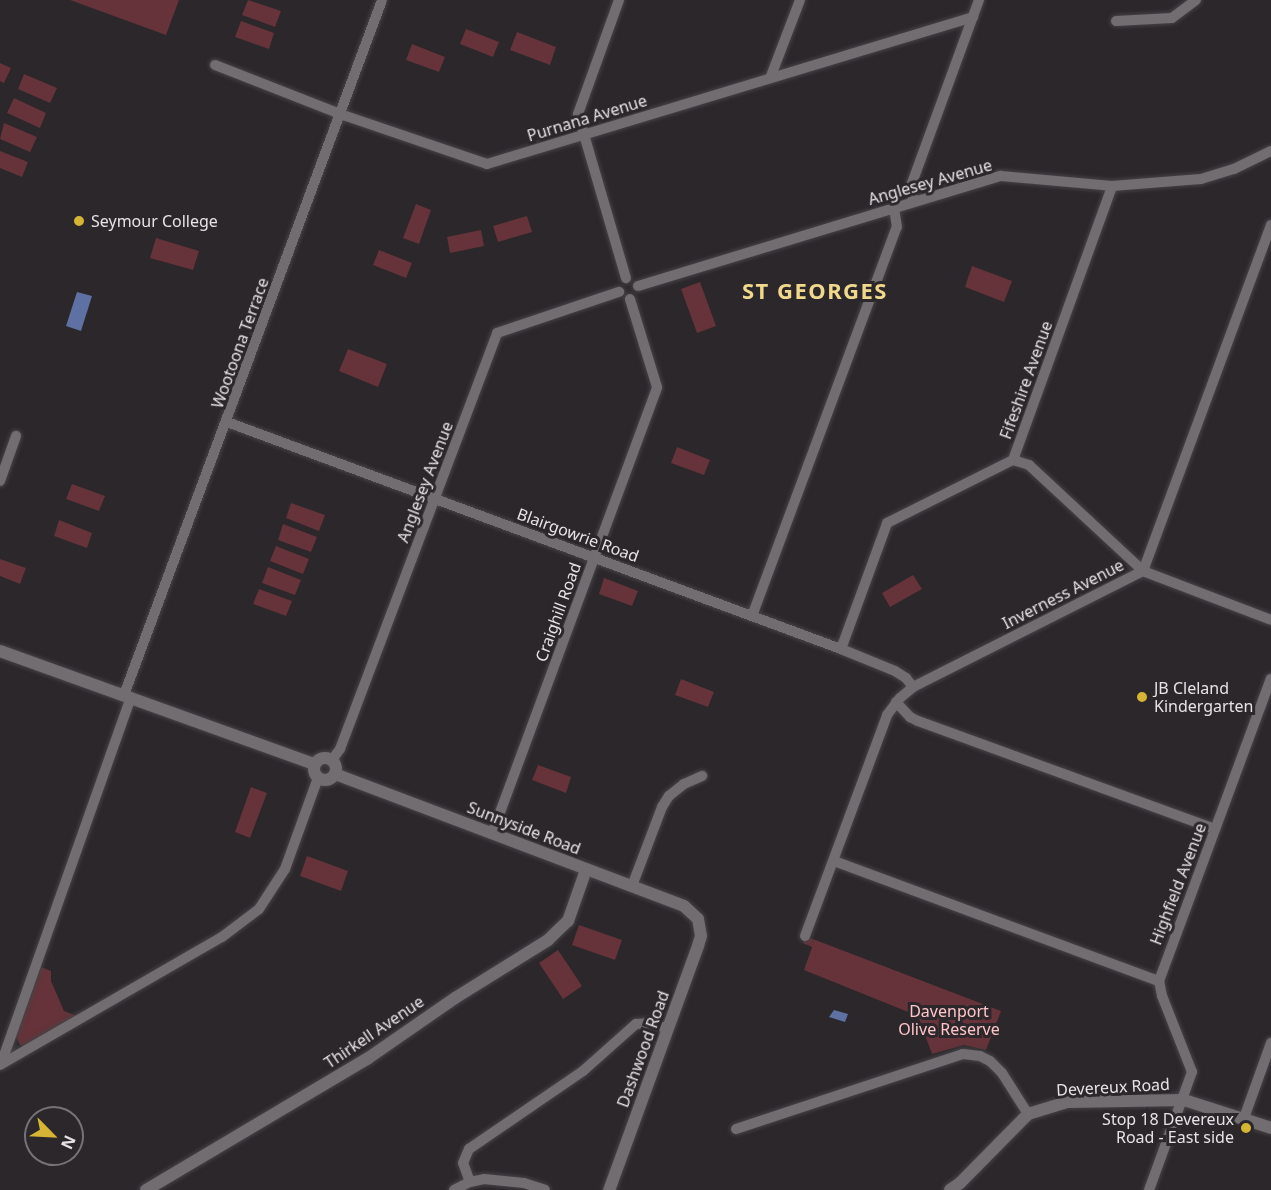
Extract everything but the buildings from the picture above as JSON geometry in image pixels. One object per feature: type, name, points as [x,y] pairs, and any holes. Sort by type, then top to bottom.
[{"type":"street","name":"Wootoona Terrace","points":[[1,1064],[127,696],[382,0]]},
{"type":"street","points":[[620,0],[578,114],[626,278]]},
{"type":"street","points":[[771,76],[800,0]]},
{"type":"street","points":[[913,201],[912,183],[979,0]]},
{"type":"street","points":[[1116,21],[1172,18],[1196,0]]},
{"type":"street","name":"Purnana Avenue","points":[[215,65],[340,114],[487,164],[771,76],[973,17]]},
{"type":"street","name":"Anglesey Avenue","points":[[638,286],[1001,176],[1112,186],[1201,179],[1234,169],[1271,152]]},
{"type":"street","name":"Fifeshire Avenue","points":[[841,649],[886,523],[1013,460],[1112,186]]},
{"type":"street","points":[[752,616],[897,227],[894,207]]},
{"type":"street","name":"Inverness Avenue","points":[[805,936],[887,715],[896,702],[913,687],[1143,571],[1271,225]]},
{"type":"street","points":[[626,278],[635,280],[638,286],[636,295],[630,298],[623,297],[618,292],[619,284],[626,278]]},
{"type":"street","name":"Anglesey Avenue","points":[[332,759],[340,749],[497,333],[618,292]]},
{"type":"street","name":"Craighill Road","points":[[492,834],[657,387],[630,298]]},
{"type":"street","name":"Blairgowrie Road","points":[[227,422],[841,649],[896,671],[913,687]]},
{"type":"street","points":[[0,481],[16,436]]},
{"type":"street","points":[[1013,460],[1029,465],[1143,571],[1269,621]]},
{"type":"street","points":[[0,651],[314,764]]},
{"type":"street","name":"Highfield Avenue","points":[[1159,981],[1271,679]]},
{"type":"street","points":[[896,702],[910,717],[918,721],[1215,829]]},
{"type":"street","points":[[320,759],[332,759],[337,765],[335,774],[326,779],[318,778],[313,774],[314,764],[320,759]]},
{"type":"street","name":"Sunnyside Road","points":[[335,774],[684,906],[698,919]]},
{"type":"street","points":[[632,886],[662,807],[669,796],[684,784],[702,776]]},
{"type":"street","points":[[1,1064],[222,937],[259,909],[285,869],[318,778]]},
{"type":"street","points":[[834,861],[1159,981],[1162,996],[1192,1072],[1184,1100],[1149,1190]]},
{"type":"street","name":"Thirkell Avenue","points":[[146,1190],[367,1059],[455,998],[548,940],[568,921],[586,870]]},
{"type":"street","name":"Dashwood Road","points":[[609,1190],[701,936],[698,919]]},
{"type":"street","points":[[470,1182],[463,1163],[469,1149],[583,1071],[636,1024],[651,1023],[668,1029]]},
{"type":"street","points":[[1244,1118],[1271,1043]]},
{"type":"street","points":[[736,1129],[963,1054],[990,1060],[1002,1073],[1028,1114]]},
{"type":"street","name":"Devereux Road","points":[[950,1190],[960,1183],[1028,1114],[1067,1102],[1184,1100],[1271,1128]]},
{"type":"street","points":[[454,1190],[470,1182],[484,1179],[502,1180],[545,1190]]},
{"type":"green space","points":[[70,0],[179,0],[166,35]]},
{"type":"green space","points":[[248,0],[281,11],[275,27],[242,15]]},
{"type":"green space","points":[[241,21],[274,33],[269,49],[235,37]]},
{"type":"green space","points":[[466,29],[499,42],[493,57],[460,44]]},
{"type":"green space","points":[[517,32],[556,47],[550,65],[510,50]]},
{"type":"green space","points":[[412,44],[445,57],[439,72],[406,60]]},
{"type":"green space","points":[[0,63],[11,68],[4,83],[0,81]]},
{"type":"green space","points":[[24,74],[57,88],[50,103],[18,89]]},
{"type":"green space","points":[[14,98],[46,113],[40,128],[7,113]]},
{"type":"green space","points":[[4,123],[37,137],[30,152],[0,139]]},
{"type":"green space","points":[[0,151],[28,162],[22,177],[0,168]]},
{"type":"green space","points":[[416,204],[431,210],[419,244],[403,238]]},
{"type":"green space","points":[[527,216],[532,232],[498,242],[493,226]]},
{"type":"green space","points":[[481,230],[484,246],[450,253],[447,237]]},
{"type":"green space","points":[[156,238],[199,251],[193,270],[150,258]]},
{"type":"green space","points":[[379,250],[412,263],[406,278],[373,265]]},
{"type":"green space","points":[[972,266],[1012,281],[1004,302],[965,287]]},
{"type":"green space","points":[[700,282],[716,326],[697,333],[681,289]]},
{"type":"green space","points":[[348,349],[387,364],[378,387],[339,371]]},
{"type":"green space","points":[[677,447],[710,460],[704,475],[671,463]]},
{"type":"green space","points":[[72,484],[105,496],[99,511],[66,499]]},
{"type":"green space","points":[[291,503],[325,515],[319,531],[286,518]]},
{"type":"green space","points":[[59,520],[92,533],[87,548],[54,536]]},
{"type":"green space","points":[[283,524],[317,537],[311,552],[278,540]]},
{"type":"green space","points":[[276,546],[309,559],[303,574],[270,561]]},
{"type":"green space","points":[[0,559],[26,568],[20,584],[0,576]]},
{"type":"green space","points":[[268,567],[301,580],[295,595],[262,583]]},
{"type":"green space","points":[[913,575],[922,589],[890,607],[882,593]]},
{"type":"green space","points":[[604,578],[638,591],[632,606],[599,594]]},
{"type":"green space","points":[[259,589],[292,601],[286,616],[253,604]]},
{"type":"green space","points":[[681,679],[714,692],[708,707],[675,695]]},
{"type":"green space","points":[[538,765],[571,777],[566,793],[532,780]]},
{"type":"green space","points":[[251,787],[267,793],[250,838],[235,832]]},
{"type":"green space","points":[[307,856],[348,871],[341,891],[300,876]]},
{"type":"green space","points":[[579,925],[622,940],[615,960],[572,945]]},
{"type":"green space","name":"Davenport Olive Reserve","points":[[805,936],[1001,1011],[986,1050],[964,1045],[932,1054],[918,1016],[804,970],[812,947],[803,943]]},
{"type":"green space","points":[[558,950],[582,986],[563,999],[539,963]]},
{"type":"green space","points":[[41,967],[51,971],[51,981],[64,1011],[77,1016],[25,1046],[20,1045],[16,1036]]},
{"type":"water","points":[[77,292],[92,296],[81,331],[66,326]]},
{"type":"water","points":[[834,1010],[848,1014],[845,1022],[829,1017]]},
{"type":"place","name":"Seymour College","points":[[79,221]]},
{"type":"place","name":"JB Cleland Kindergarten","points":[[1142,697]]},
{"type":"place","name":"Stop 18 Devereux Road - East side","points":[[1246,1128]]},
{"type":"district","name":"ST GEORGES","points":[[815,291]]}]
